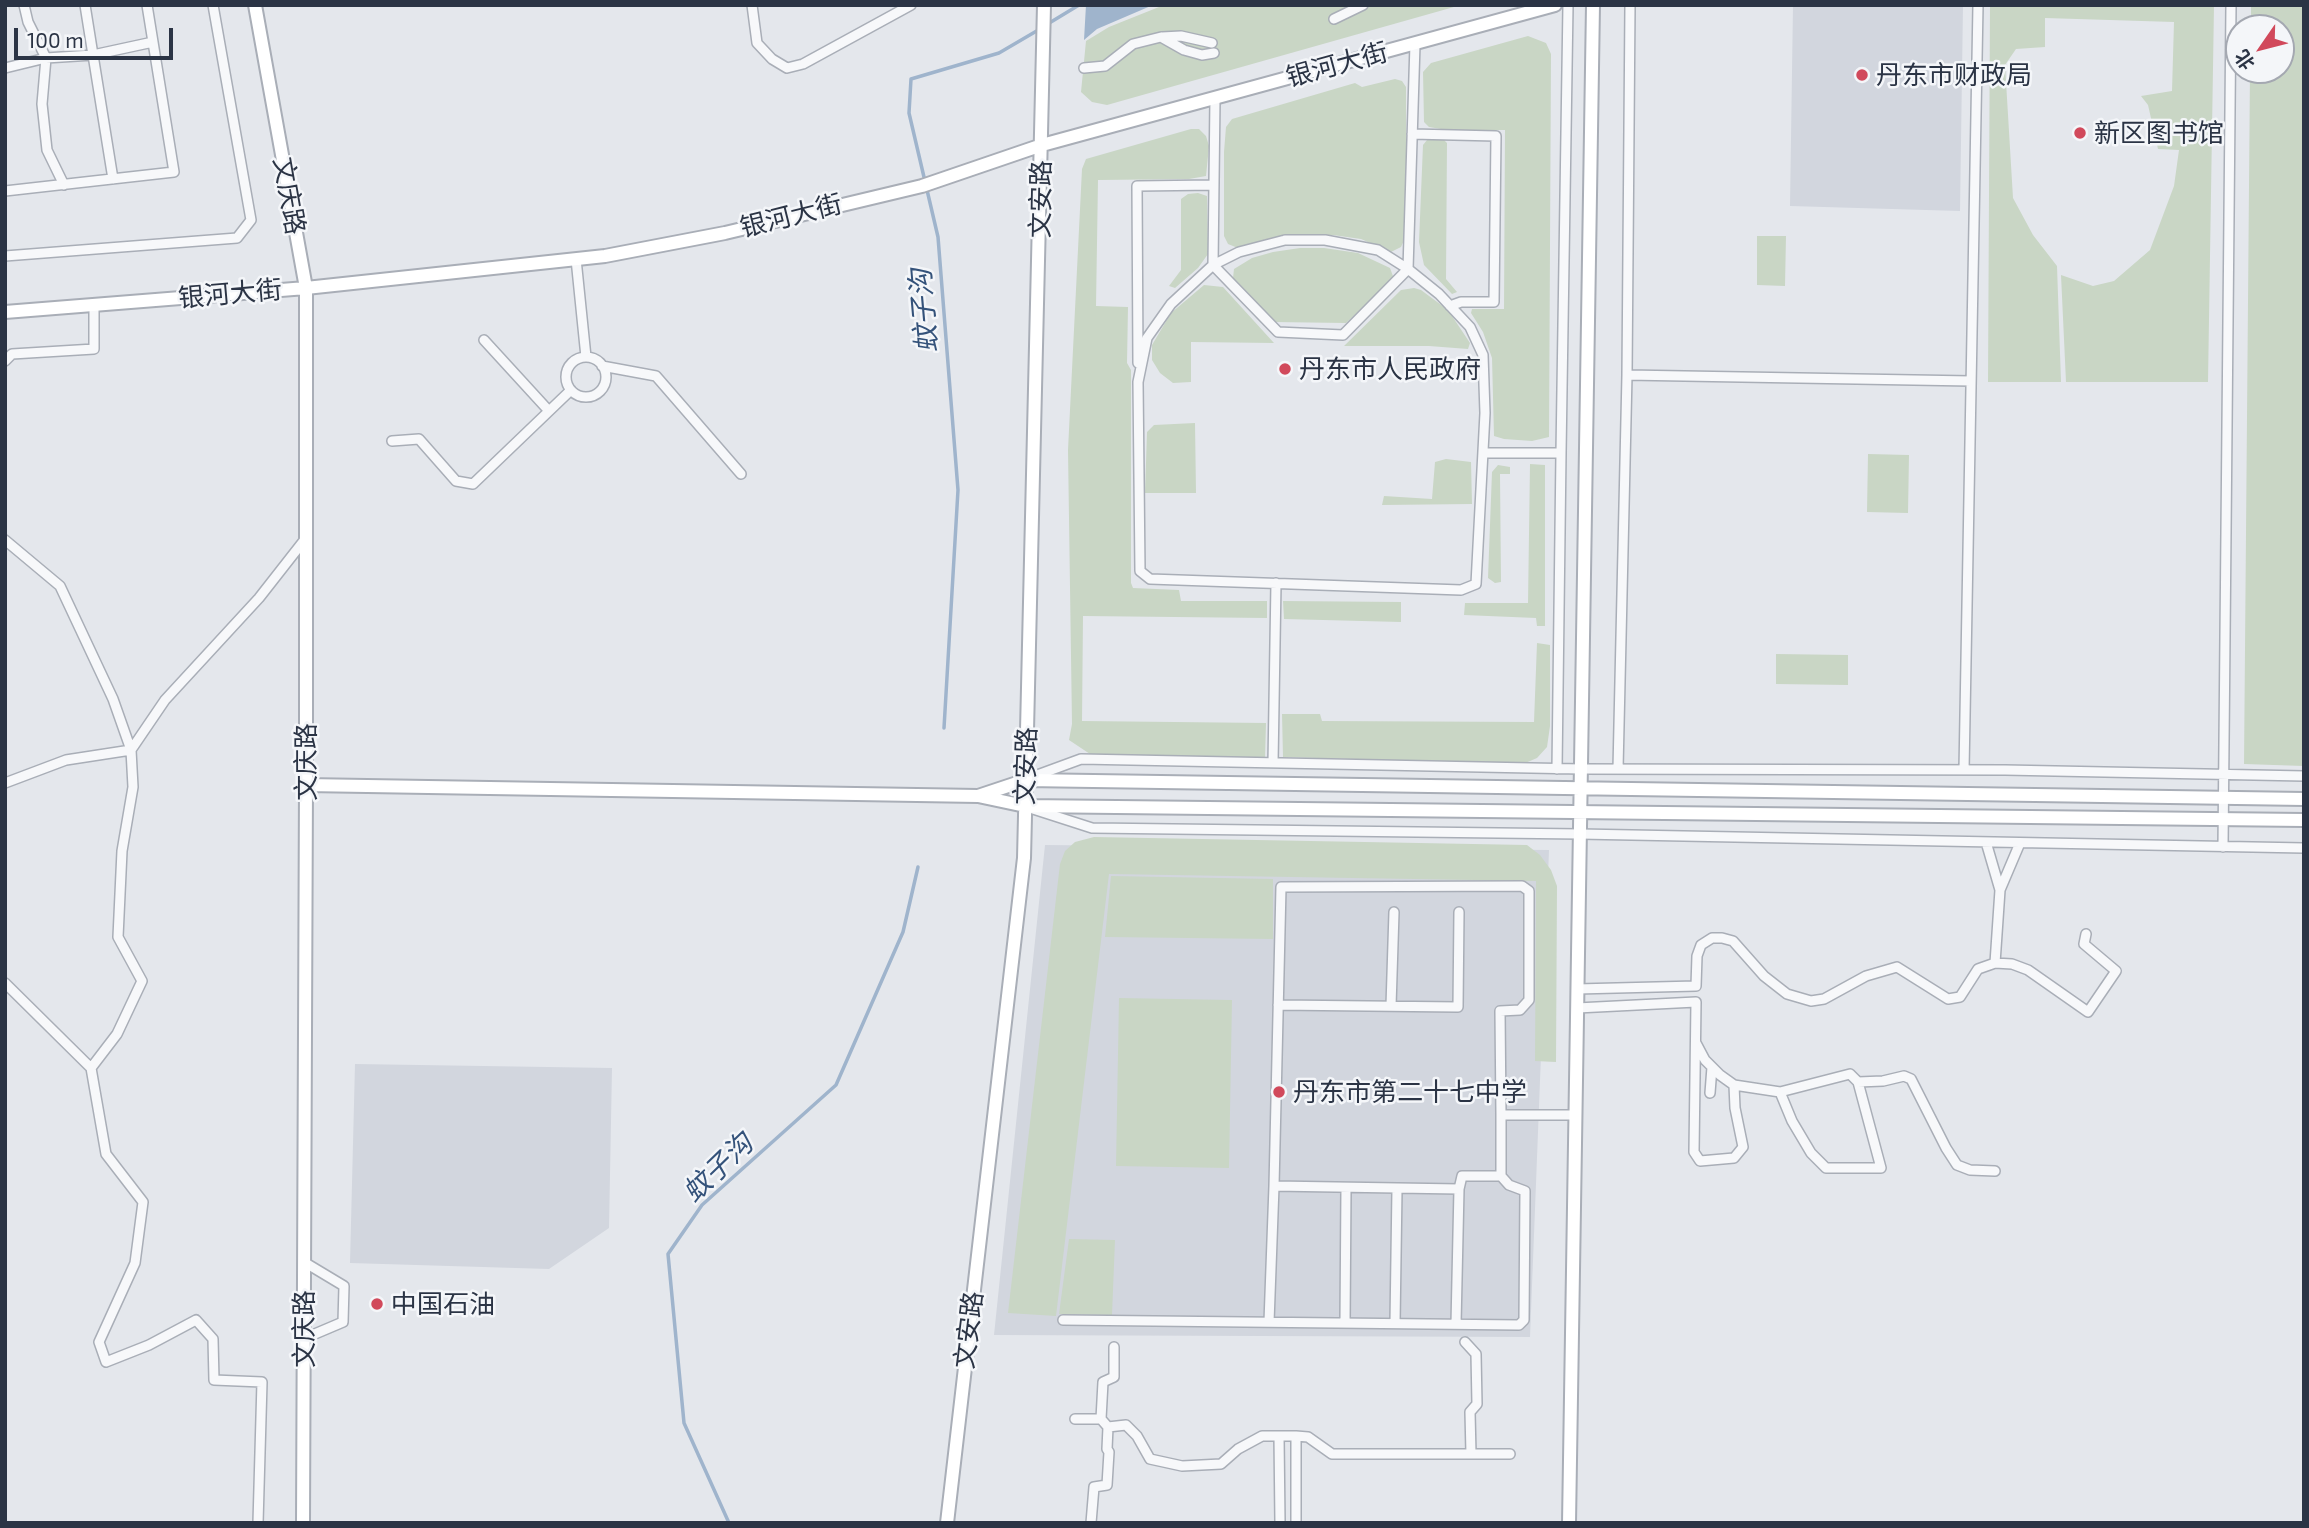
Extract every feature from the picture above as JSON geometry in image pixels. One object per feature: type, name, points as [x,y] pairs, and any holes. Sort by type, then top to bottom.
[{"type":"main road","name":"文庆路","points":[[255,5],[306,288],[303,1523]]},
{"type":"main road","name":"文安路","points":[[947,1523],[1024,858],[1044,5]]},
{"type":"main road","name":"银河大街","points":[[5,312],[306,288],[605,256],[725,233],[926,184],[1042,145],[1555,5]]},
{"type":"main road","points":[[1569,1523],[1593,5]]},
{"type":"main road","points":[[978,796],[1026,780],[2304,799]]},
{"type":"main road","points":[[306,785],[978,796],[1025,807],[2304,820]]},
{"type":"street","points":[[24,5],[28,22],[46,58],[42,104],[47,150],[64,185]]},
{"type":"street","points":[[85,5],[113,179]]},
{"type":"street","points":[[7,189],[174,172],[147,5]]},
{"type":"street","points":[[5,256],[237,238],[251,220],[213,5]]},
{"type":"street","points":[[752,5],[757,43],[772,60],[787,68],[803,64],[911,5]]},
{"type":"street","points":[[1334,19],[1363,5]]},
{"type":"street","points":[[1557,769],[1568,5]]},
{"type":"street","points":[[1618,769],[1627,375],[1630,5]]},
{"type":"street","points":[[1964,770],[1978,5]]},
{"type":"street","points":[[2223,846],[2231,5]]},
{"type":"street","points":[[1084,68],[1105,66],[1133,44],[1161,37],[1181,36],[1213,48],[1202,55],[1184,50],[1161,37]]},
{"type":"street","points":[[5,68],[46,58],[93,55],[153,42]]},
{"type":"street","points":[[1215,98],[1213,265],[1278,332],[1343,335],[1408,270],[1415,44]]},
{"type":"street","points":[[1412,134],[1496,136],[1494,302],[1461,302],[1450,306]]},
{"type":"street","points":[[1138,382],[1147,338],[1171,304],[1213,265],[1239,252],[1285,240],[1325,240],[1378,250],[1439,294],[1470,327],[1483,355],[1485,413],[1476,584],[1461,590],[1150,579],[1140,570],[1138,382],[1137,186],[1214,185]]},
{"type":"street","points":[[576,259],[586,357]]},
{"type":"street","points":[[5,361],[12,354],[94,349],[94,305]]},
{"type":"street","points":[[484,340],[549,411]]},
{"type":"street","points":[[603,366],[606,378],[601,390],[589,397],[582,397],[571,390],[566,378],[569,366],[579,358],[592,358],[603,366],[656,376],[741,474]]},
{"type":"street","points":[[1627,375],[1971,381]]},
{"type":"street","points":[[392,441],[419,439],[456,481],[473,484],[571,390]]},
{"type":"street","points":[[1483,453],[1561,453]]},
{"type":"street","points":[[5,783],[66,760],[131,750],[165,700],[259,598],[306,538]]},
{"type":"street","points":[[5,540],[60,586],[113,699],[131,750],[133,787],[122,851],[118,937],[142,981],[117,1034],[91,1068]]},
{"type":"street","points":[[1273,763],[1276,583]]},
{"type":"street","points":[[1026,780],[1081,759],[1557,769],[1964,770],[2304,776]]},
{"type":"street","points":[[1025,807],[1092,828],[2304,848]]},
{"type":"street","points":[[1986,842],[2000,890]]},
{"type":"street","points":[[1995,963],[2000,890],[2020,843]]},
{"type":"street","points":[[1063,1320],[1520,1325],[1524,1320],[1525,1191],[1509,1185],[1502,1176],[1500,1011],[1520,1010],[1529,1000],[1530,891],[1522,886],[1281,887],[1269,1322]]},
{"type":"street","points":[[1391,1006],[1394,912]]},
{"type":"street","points":[[1278,1005],[1458,1007],[1459,912]]},
{"type":"street","points":[[1734,1086],[1735,1108],[1743,1147],[1734,1158],[1700,1161],[1694,1152],[1697,956],[1701,945],[1712,938],[1733,941],[1764,976],[1787,993],[1811,1002],[1824,999],[1866,976],[1897,967],[1948,999],[1960,997],[1978,969],[1995,963],[2012,964],[2028,970],[2088,1012],[2116,971],[2084,944],[2085,934]]},
{"type":"street","points":[[6,983],[91,1068],[106,1154],[143,1202],[135,1263],[99,1342],[106,1362],[149,1345],[196,1320],[213,1339],[214,1380],[262,1381],[258,1523]]},
{"type":"street","points":[[1577,989],[1696,986]]},
{"type":"street","points":[[1577,1008],[1696,1002]]},
{"type":"street","points":[[1695,1042],[1705,1060],[1734,1086],[1780,1091],[1850,1074],[1858,1082],[1881,1168],[1825,1168],[1804,1142],[1780,1091]]},
{"type":"street","points":[[1710,1093],[1712,1067]]},
{"type":"street","points":[[1858,1082],[1884,1081],[1904,1076],[1911,1079],[1957,1165],[1970,1171],[1995,1171]]},
{"type":"street","points":[[1501,1115],[1575,1115]]},
{"type":"street","points":[[1456,1324],[1459,1189],[1462,1176],[1502,1176]]},
{"type":"street","points":[[1274,1186],[1459,1189]]},
{"type":"street","points":[[1345,1323],[1346,1188]]},
{"type":"street","points":[[1395,1324],[1396,1189]]},
{"type":"street","points":[[303,1339],[343,1322],[344,1286],[304,1262]]},
{"type":"street","points":[[1465,1342],[1476,1354],[1477,1404],[1470,1412],[1471,1454]]},
{"type":"street","points":[[1091,1523],[1094,1486],[1107,1485],[1110,1452],[1107,1448],[1104,1423],[1103,1382],[1114,1377],[1114,1347]]},
{"type":"street","points":[[1075,1419],[1126,1425],[1137,1436],[1150,1458],[1182,1466],[1221,1464],[1262,1436],[1308,1437],[1332,1454],[1510,1454]]},
{"type":"street","points":[[1279,1436],[1280,1523]]},
{"type":"street","points":[[1296,1436],[1296,1523]]},
{"type":"shaded area","points":[[1793,5],[1963,5],[1960,211],[1790,206]]},
{"type":"shaded area","name":"丹东市第二十七中学","points":[[1045,845],[1549,850],[1530,1337],[994,1335]]},
{"type":"shaded area","points":[[355,1064],[612,1068],[609,1228],[549,1269],[350,1263]]},
{"type":"green space","points":[[1164,5],[1461,5],[1107,105],[1092,102],[1081,92],[1086,41],[1109,27]]},
{"type":"green space","points":[[1990,5],[2214,5],[2208,382],[2066,382],[2061,275],[2093,286],[2114,281],[2150,250],[2174,186],[2179,150],[2158,149],[2148,105],[2141,96],[2172,91],[2174,22],[2045,18],[2045,47],[2016,49],[2005,65],[2013,198],[2033,235],[2057,266],[2061,382],[1988,382]]},
{"type":"green space","points":[[2251,5],[2304,5],[2304,766],[2244,764],[2250,84],[2295,84],[2295,14],[2251,14]]},
{"type":"green space","points":[[1528,36],[1546,43],[1551,54],[1549,437],[1532,441],[1494,436],[1492,358],[1483,332],[1471,313],[1472,309],[1504,309],[1505,130],[1447,130],[1429,127],[1424,122],[1423,72],[1431,63]]},
{"type":"green space","points":[[1395,79],[1402,81],[1406,87],[1406,236],[1401,247],[1391,252],[1361,239],[1333,235],[1267,239],[1238,248],[1228,244],[1224,236],[1224,152],[1226,127],[1232,119],[1355,83],[1362,87]]},
{"type":"green space","points":[[1199,129],[1206,136],[1209,146],[1206,176],[1189,179],[1098,180],[1096,306],[1128,307],[1127,363],[1131,370],[1131,583],[1133,588],[1179,590],[1181,601],[1267,601],[1267,618],[1083,616],[1082,721],[1266,723],[1265,759],[1090,754],[1069,740],[1072,724],[1068,450],[1082,169],[1086,159]]},
{"type":"green space","points":[[1427,140],[1444,140],[1447,143],[1446,279],[1457,292],[1452,294],[1424,265],[1419,242],[1423,145]]},
{"type":"green space","points":[[1188,194],[1207,196],[1208,254],[1198,268],[1175,288],[1169,286],[1181,270],[1181,199]]},
{"type":"green space","points":[[1757,236],[1786,236],[1785,286],[1757,285]]},
{"type":"green space","points":[[1300,248],[1358,253],[1390,268],[1394,279],[1346,323],[1273,322],[1236,284],[1233,278],[1234,269],[1252,258]]},
{"type":"green space","points":[[1204,285],[1223,287],[1274,343],[1191,342],[1191,382],[1173,383],[1160,373],[1152,360],[1152,345],[1171,313]]},
{"type":"green space","points":[[1401,290],[1421,290],[1448,310],[1470,343],[1468,349],[1344,346]]},
{"type":"green space","points":[[1195,423],[1196,493],[1145,493],[1147,432],[1154,425]]},
{"type":"green space","points":[[1868,454],[1909,455],[1908,513],[1867,512]]},
{"type":"green space","points":[[1446,459],[1471,462],[1472,504],[1382,505],[1384,496],[1432,499],[1435,462]]},
{"type":"green space","points":[[1530,464],[1545,465],[1545,626],[1537,626],[1536,618],[1464,615],[1465,603],[1528,603]]},
{"type":"green space","points":[[1498,465],[1510,467],[1510,474],[1500,474],[1501,582],[1495,583],[1488,578],[1492,472]]},
{"type":"green space","points":[[1283,601],[1401,602],[1401,622],[1284,619]]},
{"type":"green space","points":[[1537,643],[1550,645],[1550,726],[1547,747],[1537,758],[1523,764],[1283,757],[1282,714],[1320,714],[1322,721],[1534,722]]},
{"type":"green space","points":[[1776,654],[1848,655],[1848,685],[1776,684]]},
{"type":"green space","points":[[1094,837],[1527,845],[1540,855],[1551,870],[1557,886],[1556,1062],[1535,1061],[1536,881],[1109,874],[1056,1316],[1008,1313],[1060,864],[1065,851],[1075,842]]},
{"type":"green space","points":[[1111,876],[1273,879],[1273,939],[1105,937]]},
{"type":"green space","points":[[1119,998],[1232,1000],[1229,1168],[1116,1166]]},
{"type":"green space","points":[[1069,1239],[1115,1240],[1112,1315],[1059,1314]]},
{"type":"water","points":[[1086,5],[1153,5],[1097,29],[1084,40]]},
{"type":"waterway","name":"蚊子沟","points":[[1046,25],[1079,5]]},
{"type":"waterway","name":"蚊子沟","points":[[944,728],[958,490],[938,237],[909,113],[911,79],[999,53],[1040,29]]},
{"type":"waterway","name":"蚊子沟","points":[[729,1523],[684,1423],[668,1254],[702,1205],[836,1085],[903,932],[918,867]]},
{"type":"place","name":"丹东市财政局","points":[[1862,75]]},
{"type":"place","name":"新区图书馆","points":[[2080,133]]},
{"type":"place","name":"丹东市人民政府","points":[[1285,369]]},
{"type":"place","name":"丹东市第二十七中学","points":[[1279,1092]]},
{"type":"place","name":"中国石油","points":[[377,1304]]}]
